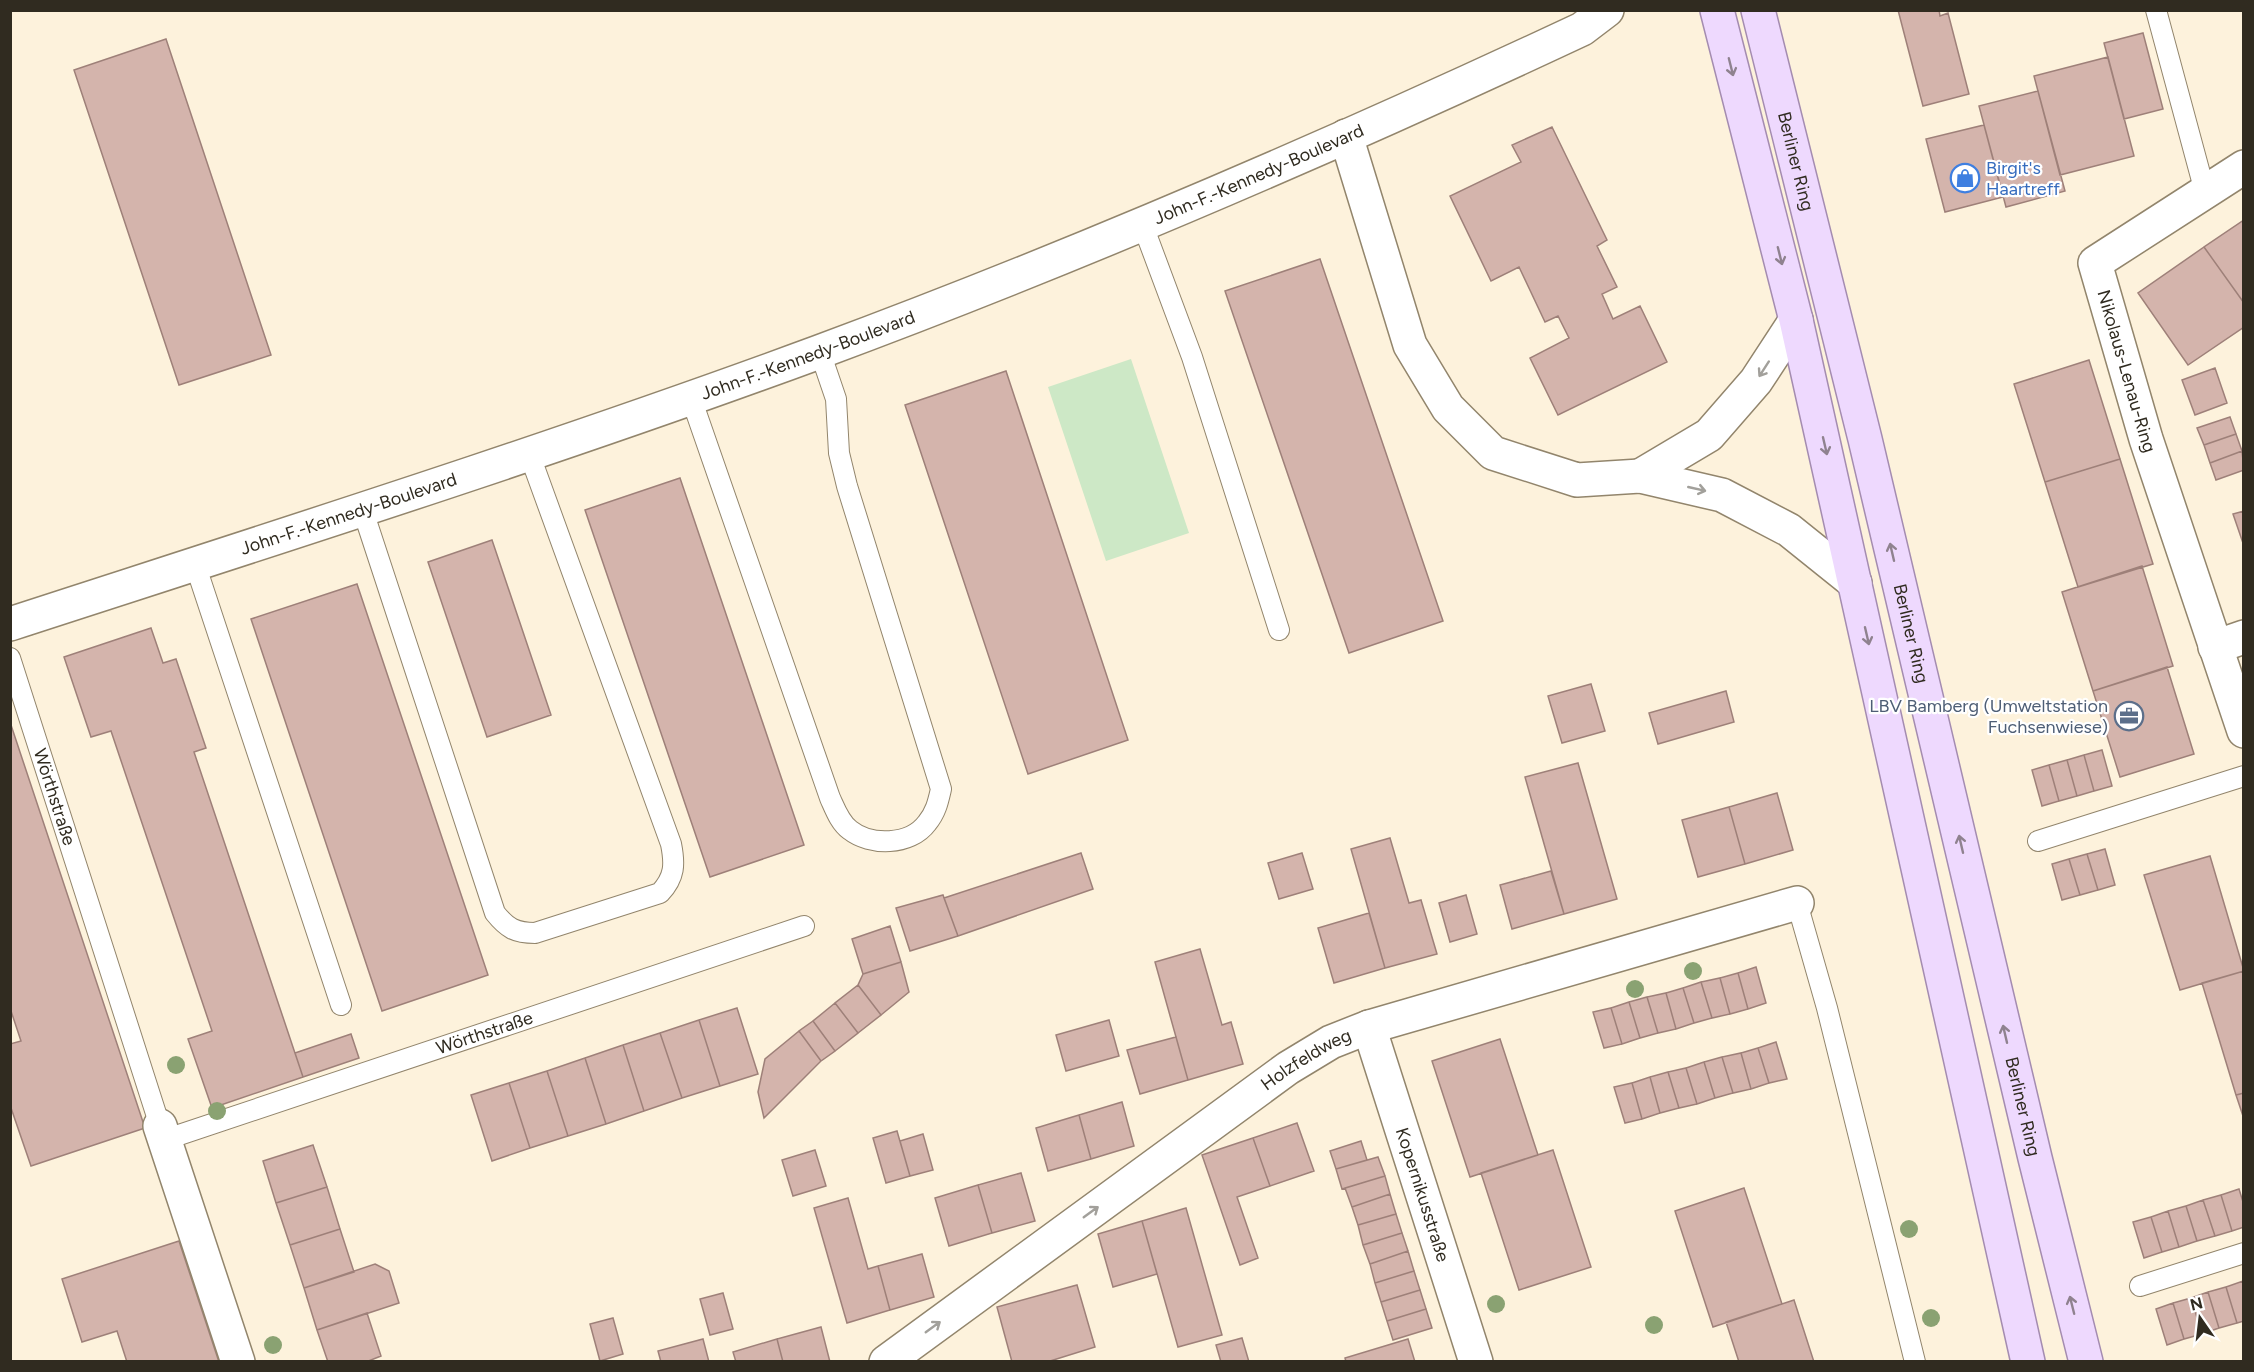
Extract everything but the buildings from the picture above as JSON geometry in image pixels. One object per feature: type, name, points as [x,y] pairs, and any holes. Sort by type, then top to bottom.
[{"type":"main road","points":[[1717,10],[1796,320],[2028,1362]]},
{"type":"main road","name":"Berliner Ring","points":[[1758,10],[1865,439],[2035,1158],[2086,1362]]},
{"type":"street","name":"John-F.-Kennedy-Boulevard","points":[[10,624],[529,453],[820,351],[1142,223],[1346,136],[1594,20]]},
{"type":"street","points":[[1346,136],[1410,345],[1448,408],[1493,453],[1578,480],[1640,476],[1722,495],[1789,530],[1856,583]]},
{"type":"street","name":"Nikolaus-Lenau-Ring","points":[[2230,642],[2146,439],[2095,263],[2244,167]]},
{"type":"street","points":[[1640,476],[1709,435],[1756,381],[1796,320]]},
{"type":"street","points":[[2230,642],[2244,731]]},
{"type":"street","name":"Holzfeldweg","points":[[886,1362],[1288,1068],[1331,1042],[1369,1027],[1797,903]]},
{"type":"street","name":"Kopernikusstraße","points":[[1369,1027],[1476,1362]]},
{"type":"street","name":"Wörthstraße","points":[[162,1133],[237,1362]]},
{"type":"lane","points":[[2156,10],[2205,192]]},
{"type":"lane","points":[[1142,223],[1192,357],[1279,630]]},
{"type":"lane","points":[[691,398],[830,798],[839,817],[848,829],[866,840],[885,843],[908,835],[926,826],[937,808],[940,789],[847,486],[839,453],[836,399],[820,351]]},
{"type":"lane","points":[[363,508],[495,912],[507,927],[518,933],[534,933],[660,893],[670,882],[675,864],[671,844],[529,453]]},
{"type":"lane","points":[[195,564],[341,1005]]},
{"type":"lane","name":"Wörthstraße","points":[[10,658],[162,1133],[804,926]]},
{"type":"lane","points":[[2038,841],[2244,777]]},
{"type":"lane","points":[[1797,903],[1827,1008],[1916,1362]]},
{"type":"lane","points":[[2140,1286],[2244,1253]]},
{"type":"green space","points":[[1131,359],[1189,533],[1106,561],[1048,387]]},
{"type":"place","name":"Birgit's Haartreff","points":[[1965,178]]},
{"type":"place","name":"LBV Bamberg (Umweltstation Fuchsenwiese)","points":[[2129,716]]}]
